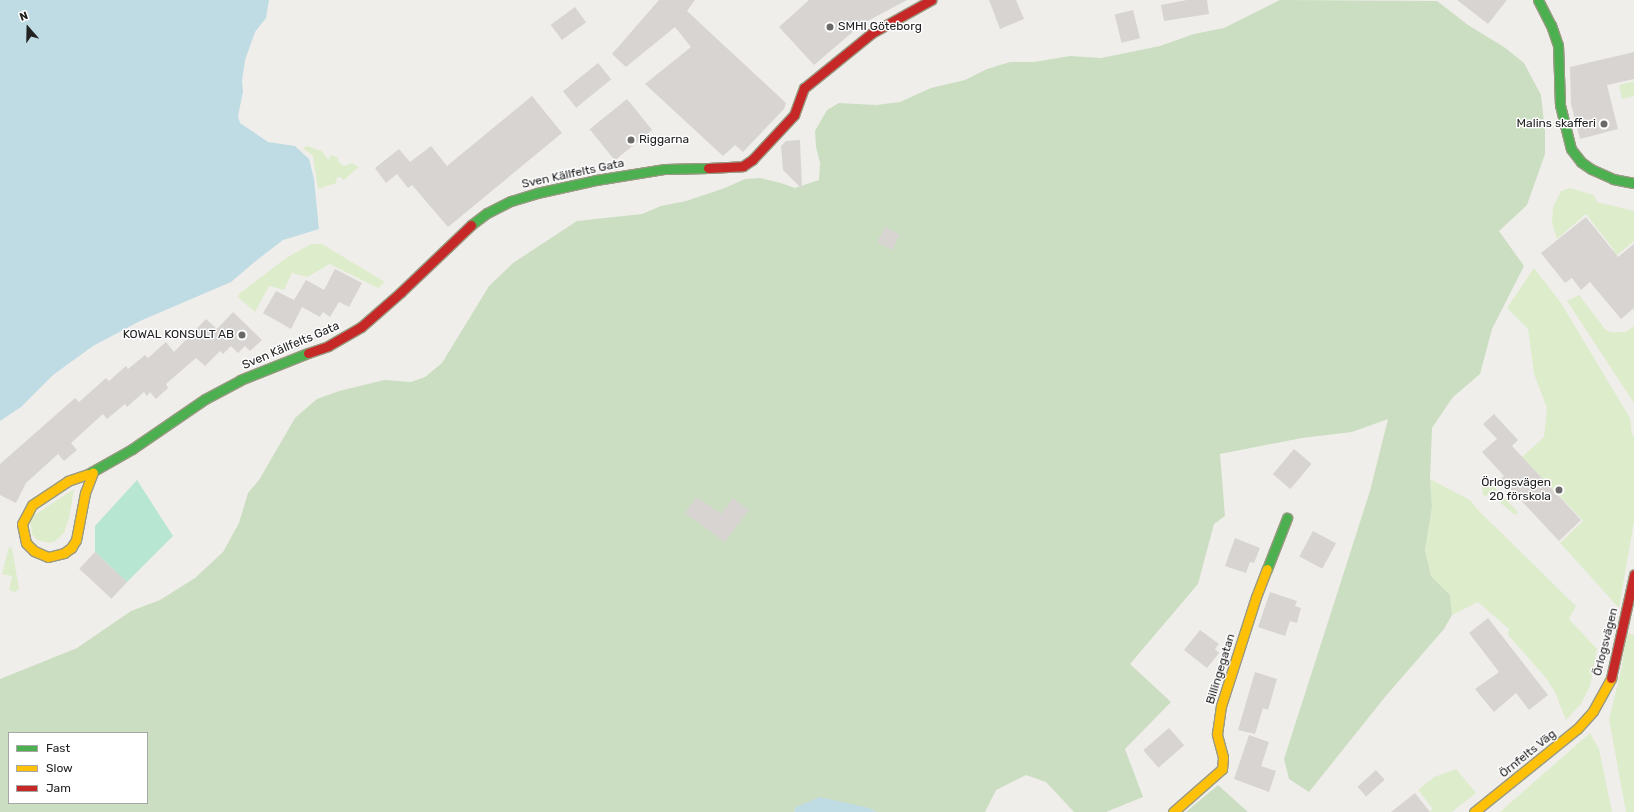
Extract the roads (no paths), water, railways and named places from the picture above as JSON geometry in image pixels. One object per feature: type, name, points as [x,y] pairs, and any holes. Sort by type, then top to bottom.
[{"type":"street","name":"Sven Källfelts Gata","points":[[93,472],[85,493],[76,540],[71,548],[64,553],[48,557],[34,552],[26,543],[22,524],[32,505],[68,481],[93,472],[132,449],[205,399],[269,367],[328,346],[351,334],[401,292],[465,230],[487,213],[511,201],[537,192],[596,180],[665,168],[731,168],[743,166],[752,160],[794,114],[804,88],[872,33],[931,0]]},
{"type":"street","points":[[1538,0],[1551,25],[1558,45],[1560,105],[1564,126],[1571,149],[1581,162],[1591,169],[1608,177],[1634,182]]},
{"type":"street","name":"Billingegatan","points":[[1173,812],[1217,775],[1222,769],[1224,757],[1217,734],[1221,706],[1256,597],[1287,518]]},
{"type":"street","name":"Örlogsvägen","points":[[1593,711],[1605,690],[1613,670],[1634,575]]},
{"type":"street","name":"Örnfelts Väg","points":[[1474,812],[1577,729],[1593,711]]},
{"type":"water","points":[[0,0],[269,0],[266,18],[255,32],[245,60],[242,81],[243,92],[238,116],[240,123],[268,142],[295,146],[309,159],[314,179],[319,229],[283,240],[231,282],[140,321],[93,346],[53,375],[21,407],[0,421]]},
{"type":"water","points":[[820,797],[869,808],[877,812],[794,812],[796,807]]},
{"type":"place","name":"SMHI Göteborg","points":[[830,27]]},
{"type":"place","name":"Malins skafferi","points":[[1604,124]]},
{"type":"place","name":"Riggarna","points":[[631,140]]},
{"type":"place","name":"KOWAL KONSULT AB","points":[[242,335]]},
{"type":"place","name":"Örlogsvägen 20 förskola","points":[[1559,490]]}]
